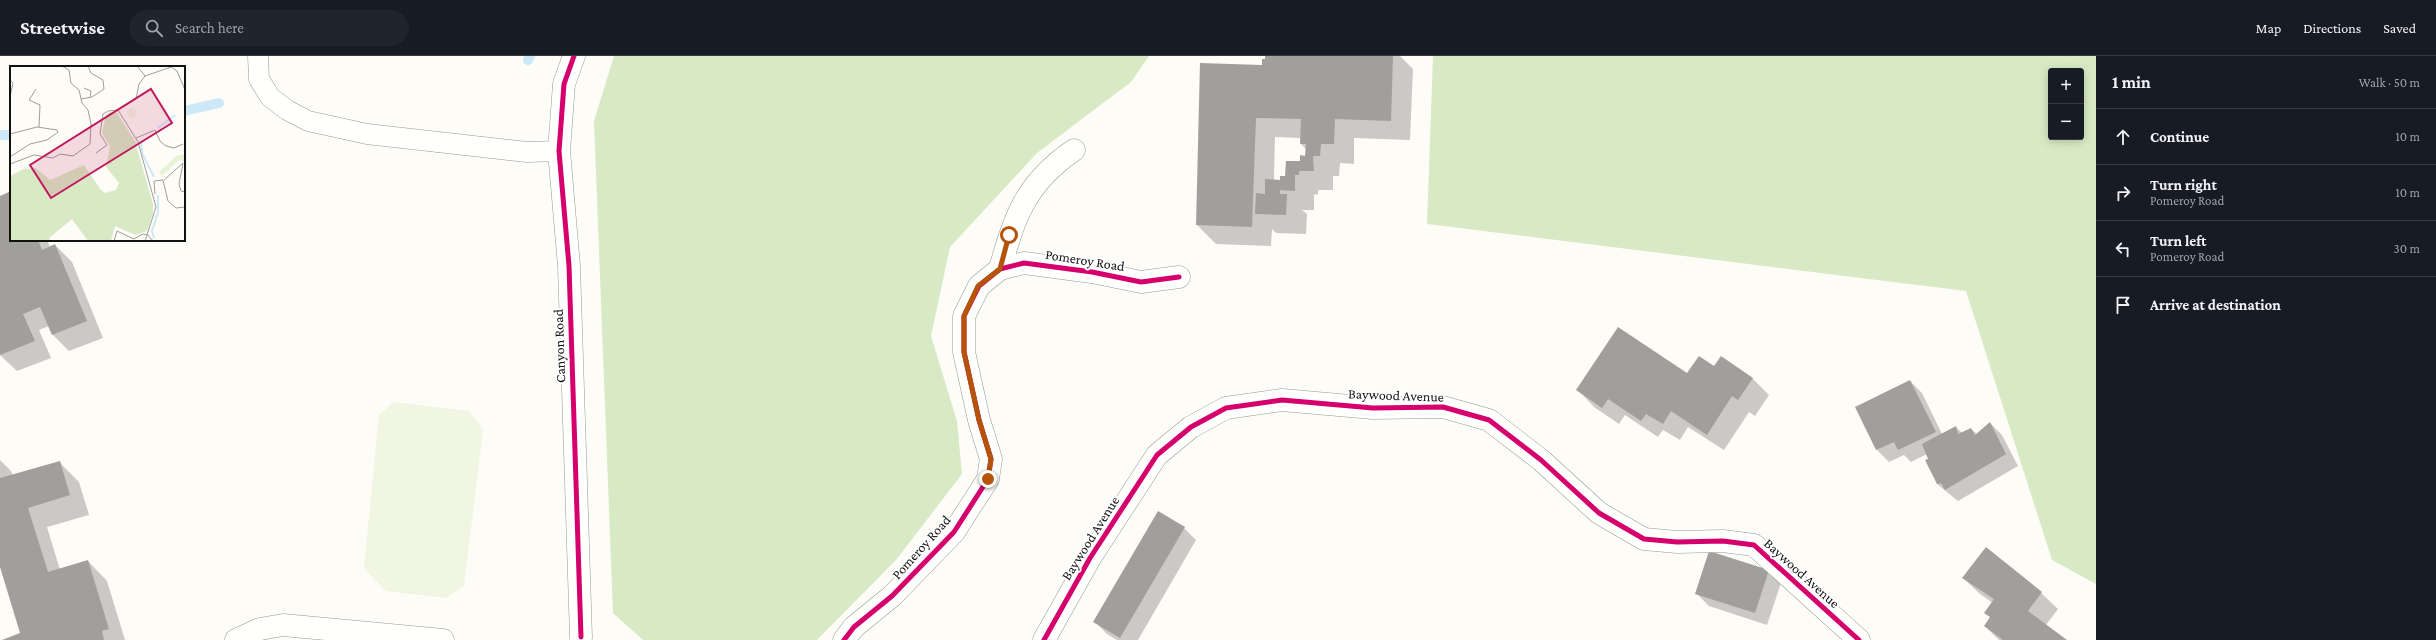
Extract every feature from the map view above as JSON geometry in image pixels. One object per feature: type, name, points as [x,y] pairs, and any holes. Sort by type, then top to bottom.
[{"type":"street","name":"Canyon Road","points":[[574,56],[564,84],[559,151],[568,266],[582,639]]},
{"type":"street","points":[[1000,269],[1016,216],[1030,193],[1054,164],[1074,150]]},
{"type":"street","name":"Pomeroy Road","points":[[844,640],[854,627],[892,596],[954,532],[988,479],[991,459],[979,420],[964,352],[964,316],[978,286],[1000,269],[1024,263],[1092,272],[1141,282],[1179,277]]},
{"type":"street","name":"Baywood Avenue","points":[[1044,640],[1090,558],[1157,454],[1191,428],[1226,408],[1282,400],[1373,408],[1443,407],[1489,420],[1542,460],[1599,513],[1644,539],[1677,542],[1723,541],[1754,545],[1859,640]]},
{"type":"street","points":[[236,640],[260,629],[282,625],[442,640]]},
{"type":"lane","points":[[258,56],[259,79],[270,97],[287,110],[308,121],[367,134],[528,152],[559,151]]},
{"type":"green space","points":[[614,56],[1149,56],[1131,82],[1037,153],[950,247],[931,336],[957,421],[962,474],[896,560],[817,640],[643,640],[613,613],[594,121]]},
{"type":"green space","points":[[1433,56],[2096,56],[2096,584],[2052,560],[1966,291],[1427,224]]},
{"type":"green space","points":[[394,402],[469,411],[483,430],[464,586],[446,598],[386,591],[364,568],[379,415]]},
{"type":"building","points":[[1265,56],[1393,56],[1391,121],[1335,119],[1334,144],[1321,144],[1320,156],[1313,156],[1314,171],[1299,171],[1299,175],[1295,175],[1295,191],[1280,190],[1280,194],[1287,194],[1286,215],[1255,214],[1256,193],[1265,194],[1265,179],[1280,180],[1280,176],[1285,176],[1286,161],[1300,161],[1300,155],[1305,156],[1306,144],[1300,144],[1301,119],[1256,118],[1252,227],[1196,225],[1200,63],[1262,65],[1262,59],[1265,59]]},
{"type":"building","points":[[10,191],[10,241],[38,241],[42,250],[55,244],[87,321],[52,335],[40,307],[23,314],[35,341],[0,355],[0,196]]},
{"type":"building","points":[[1618,327],[1687,373],[1699,356],[1714,366],[1721,356],[1753,378],[1738,400],[1732,396],[1707,435],[1671,411],[1663,424],[1646,414],[1641,421],[1608,399],[1602,408],[1576,390]]},
{"type":"building","points":[[1910,380],[1936,432],[1898,450],[1894,442],[1876,450],[1855,407]]},
{"type":"building","points":[[1990,422],[2006,454],[1945,490],[1941,483],[1937,484],[1925,460],[1928,459],[1922,444],[1956,426],[1958,434],[1971,428],[1975,435]]},
{"type":"building","points":[[60,461],[70,495],[28,508],[48,572],[88,560],[109,629],[102,631],[104,640],[2,640],[20,633],[0,567],[0,478]]},
{"type":"building","points":[[1158,511],[1185,527],[1120,638],[1093,622]]},
{"type":"building","points":[[1986,547],[2042,592],[2028,611],[2067,640],[2003,640],[1984,626],[1990,617],[1984,613],[1994,599],[1962,578]]},
{"type":"building","points":[[1709,551],[1769,570],[1755,613],[1695,594]]},
{"type":"waterway","points":[[528,60],[530,56]]},
{"type":"waterway","points":[[185,111],[219,103]]},
{"type":"waterway","points":[[0,135],[10,135]]},
{"type":"cycle path","points":[[574,56],[564,84],[559,151],[569,266],[581,637]]},
{"type":"cycle path","points":[[844,640],[854,627],[892,596],[954,532],[988,479],[991,459],[979,420],[964,352],[964,316],[979,286],[1000,269],[1024,263],[1092,272],[1141,282],[1179,277]]},
{"type":"cycle path","points":[[1044,640],[1090,558],[1157,455],[1191,427],[1226,408],[1282,400],[1373,408],[1443,407],[1489,420],[1541,460],[1599,513],[1644,539],[1677,542],[1723,541],[1754,545],[1859,640]]},
{"type":"route","points":[[988,479],[991,459],[979,420],[964,352],[964,316],[978,286],[1000,269],[1009,235]]}]
